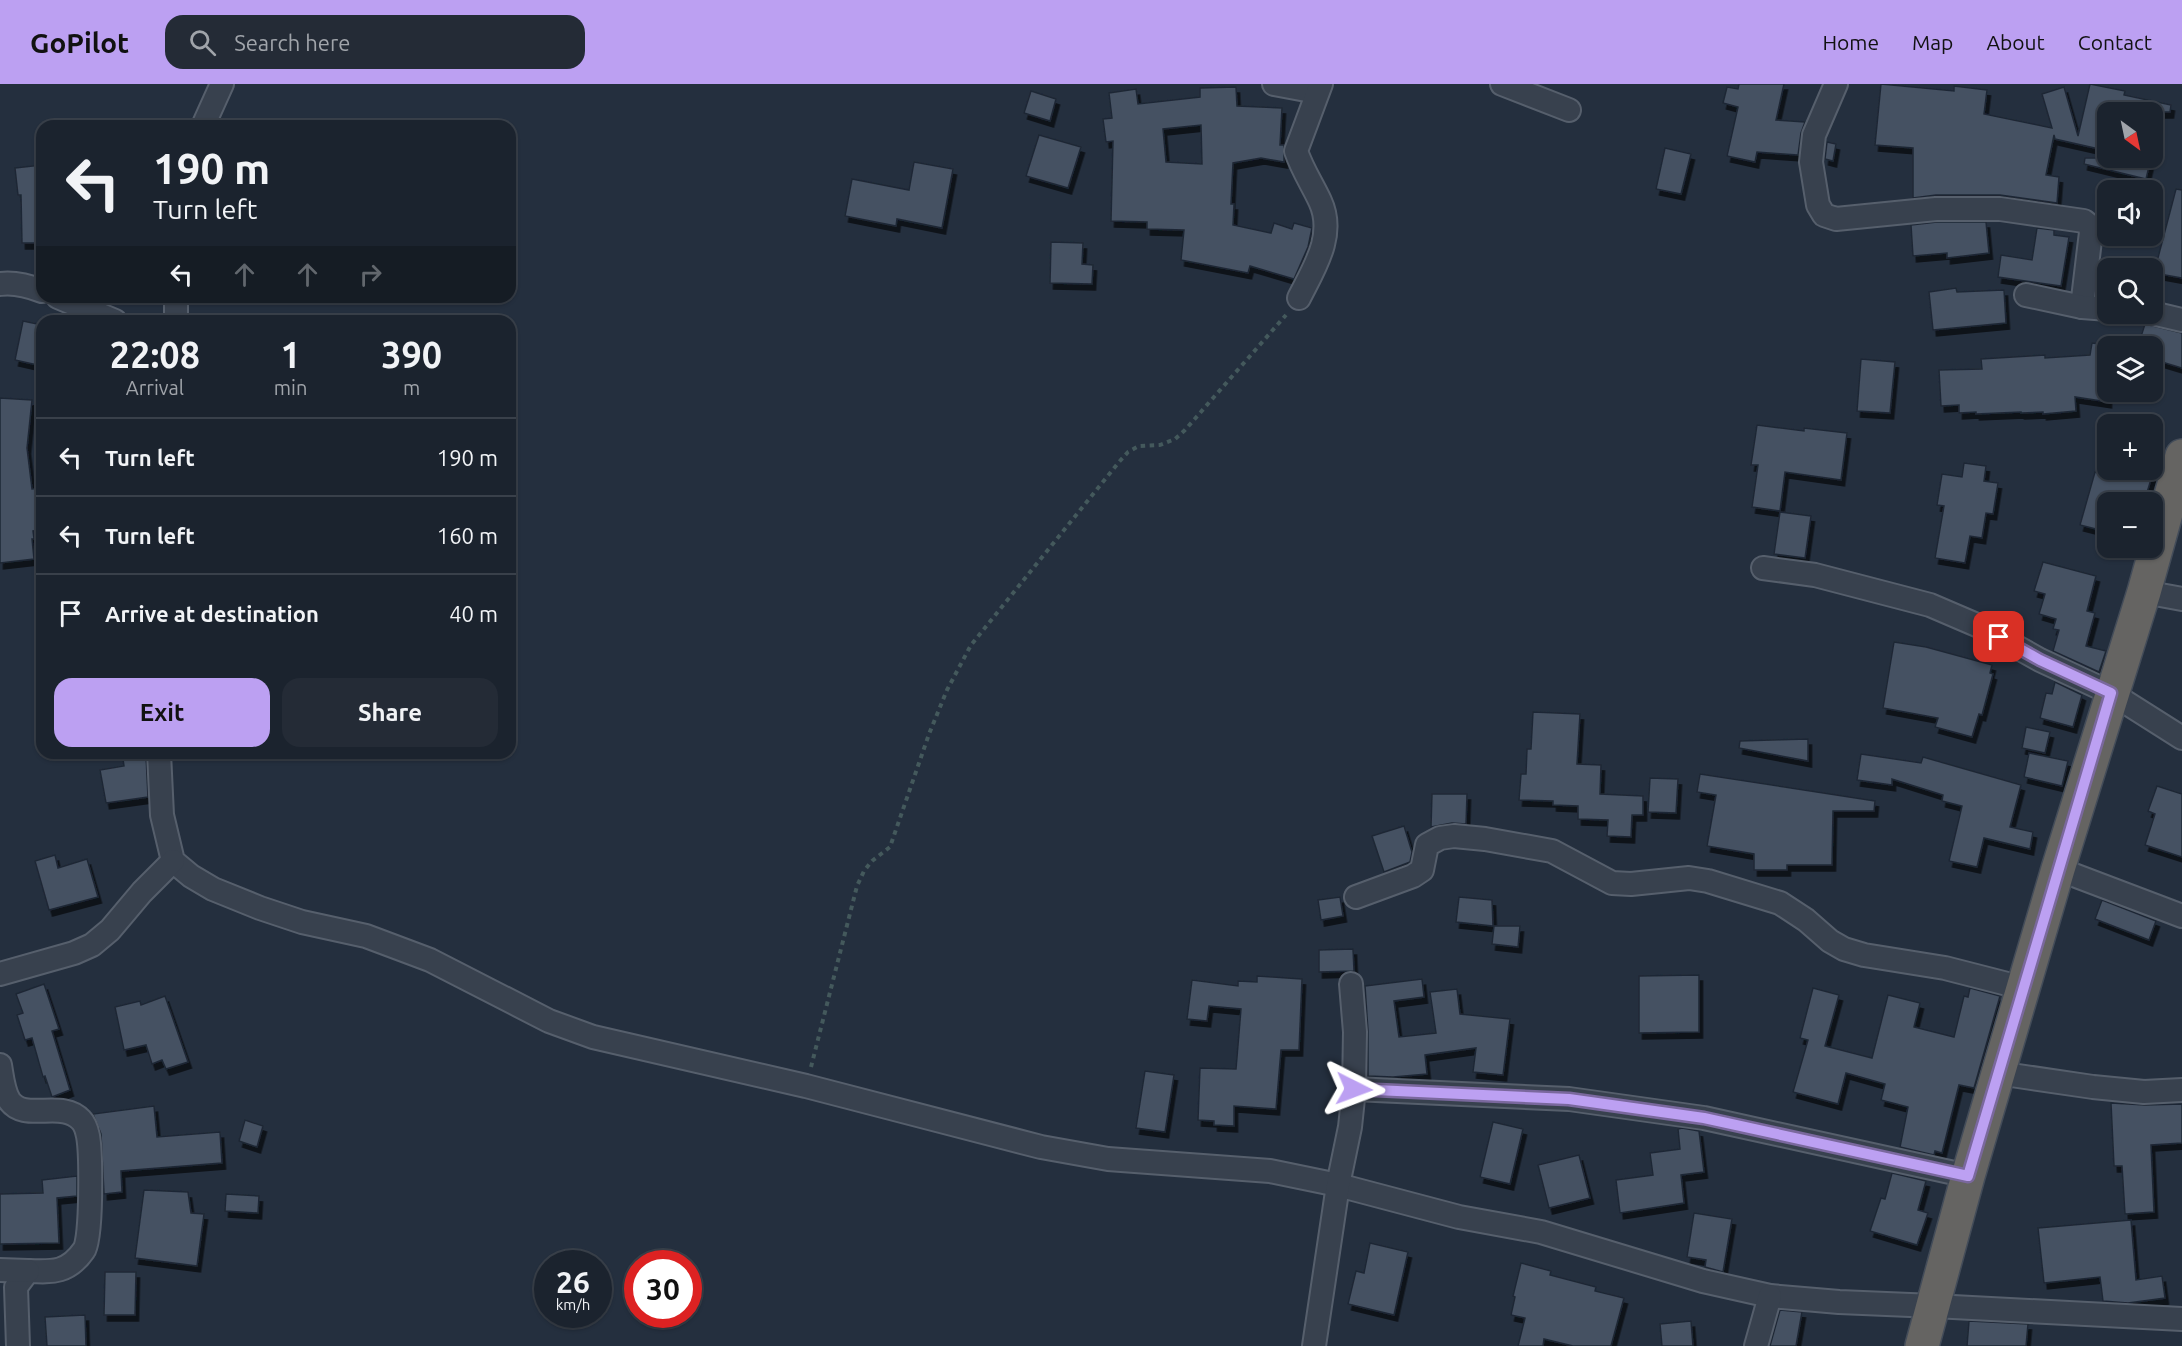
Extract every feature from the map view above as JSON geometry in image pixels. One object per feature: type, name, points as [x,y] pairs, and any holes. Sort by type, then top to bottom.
[{"type":"highway","points":[[1922,1346],[1998,1073],[2111,693],[2144,592],[2182,456]]},
{"type":"street","points":[[206,120],[222,84]]},
{"type":"street","points":[[1274,84],[1319,88],[1296,151],[1325,214],[1326,232],[1320,256],[1299,298]]},
{"type":"street","points":[[1502,84],[1569,110]]},
{"type":"street","points":[[1836,84],[1814,135],[1811,162],[1818,205],[1824,215],[1836,219],[1936,209],[2000,209],[2084,221],[2089,225],[2091,232],[2082,307]]},
{"type":"street","points":[[0,284],[8,283],[36,288]]},
{"type":"street","points":[[2026,294],[2082,307],[2097,308]]},
{"type":"street","points":[[72,303],[101,315]]},
{"type":"street","points":[[2163,316],[2182,320]]},
{"type":"street","points":[[1763,568],[1815,575],[1930,605],[1979,626],[2040,660],[2111,693],[2182,738]]},
{"type":"street","points":[[2144,592],[2182,599]]},
{"type":"street","points":[[159,759],[162,815],[172,861],[213,889],[302,922],[366,936],[429,960],[549,1021],[593,1037],[806,1086],[1041,1146],[1108,1159],[1270,1171],[1338,1185],[1459,1217],[1540,1232],[1703,1281],[1770,1296],[1839,1302],[2182,1319]]},
{"type":"street","points":[[1356,897],[1413,876],[1422,870],[1427,845],[1440,838],[1454,836],[1485,839],[1551,851],[1611,882],[1631,884],[1689,878],[1708,881],[1780,903],[1844,949],[1864,955],[1945,968],[2023,988]]},
{"type":"street","points":[[0,974],[74,953],[92,945],[110,930],[172,861]]},
{"type":"street","points":[[2058,869],[2182,916]]},
{"type":"street","points":[[1314,1346],[1338,1185],[1350,1127],[1354,1089],[1355,1032],[1351,984]]},
{"type":"street","points":[[0,1065],[4,1088],[15,1106],[21,1110],[62,1110],[76,1115],[84,1122],[88,1136],[90,1224],[86,1249],[67,1268],[51,1272],[0,1270]]},
{"type":"street","points":[[1998,1073],[2134,1091],[2182,1090]]},
{"type":"street","points":[[1354,1089],[1569,1099],[1704,1118],[1968,1176]]},
{"type":"street","points":[[18,1346],[16,1287],[28,1271]]},
{"type":"street","points":[[1756,1346],[1770,1296]]},
{"type":"path","points":[[806,1086],[857,886],[872,861],[890,848],[929,734],[947,690],[971,645],[1119,462],[1139,446],[1160,445],[1175,439],[1185,430],[1250,354],[1277,327],[1299,298]]},
{"type":"building","points":[[1739,84],[1784,84],[1776,120],[1805,122],[1798,155],[1757,152],[1755,162],[1727,156],[1738,107],[1723,103],[1727,87],[1738,89]]},
{"type":"building","points":[[1881,84],[1954,91],[1954,86],[1987,90],[1984,114],[2052,128],[2042,94],[2064,87],[2078,136],[2090,84],[2125,91],[2124,95],[2157,102],[2097,102],[2097,149],[2055,139],[2054,135],[2046,175],[2059,177],[2057,203],[2000,195],[1936,195],[1913,198],[1913,148],[1875,145]]},
{"type":"building","points":[[1236,87],[1237,106],[1282,108],[1280,145],[1284,145],[1284,162],[1261,158],[1233,163],[1231,204],[1234,204],[1233,225],[1271,233],[1274,223],[1292,229],[1294,223],[1312,228],[1308,247],[1294,279],[1250,266],[1248,273],[1181,260],[1184,230],[1147,229],[1147,222],[1111,221],[1113,141],[1106,142],[1103,119],[1112,118],[1109,93],[1136,89],[1138,104],[1200,97],[1200,88]],"holes":[[[1201,125],[1202,164],[1166,162],[1163,129]]]},
{"type":"building","points":[[1031,91],[1056,99],[1050,121],[1024,113]]},
{"type":"building","points":[[2163,103],[2171,105],[2170,112],[2163,112]]},
{"type":"building","points":[[1039,135],[1081,147],[1068,188],[1026,176]]},
{"type":"building","points":[[1827,142],[1836,144],[1833,161],[1825,159]]},
{"type":"building","points":[[1665,148],[1691,154],[1681,194],[1656,189]]},
{"type":"building","points":[[2085,158],[2097,158],[2097,167],[2084,164]]},
{"type":"building","points":[[914,162],[953,169],[942,228],[897,219],[896,226],[845,216],[852,179],[909,190]]},
{"type":"building","points":[[36,166],[36,243],[22,243],[21,195],[18,195],[15,168]]},
{"type":"building","points":[[2101,168],[2149,168],[2146,179]]},
{"type":"building","points":[[2176,189],[2182,190],[2182,278],[2163,275],[2163,258],[2158,258],[2163,246]]},
{"type":"building","points":[[1937,222],[1986,222],[1989,253],[1947,258],[1947,253],[1913,256],[1911,225]]},
{"type":"building","points":[[2037,228],[2054,230],[2054,235],[2069,237],[2061,286],[1998,277],[2001,255],[2032,260]]},
{"type":"building","points":[[1051,242],[1083,243],[1082,264],[1093,265],[1092,284],[1050,283]]},
{"type":"building","points":[[1956,288],[1957,292],[2004,290],[2006,323],[1933,330],[1929,292]]},
{"type":"building","points":[[23,321],[36,324],[36,365],[15,360]]},
{"type":"building","points":[[2145,324],[2182,333],[2182,368],[2163,362],[2163,336],[2141,336]]},
{"type":"building","points":[[2092,343],[2097,344],[2097,400],[2075,397],[2076,411],[2043,414],[2043,412],[2021,412],[1976,414],[1976,412],[1959,413],[1959,405],[1941,406],[1939,370],[1982,369],[1981,359],[2090,355]]},
{"type":"building","points":[[1861,359],[1895,362],[1890,413],[1857,411]]},
{"type":"building","points":[[0,398],[32,400],[27,448],[32,489],[36,489],[36,531],[33,531],[34,539],[32,539],[34,559],[0,563]]},
{"type":"building","points":[[1757,425],[1804,431],[1804,428],[1847,433],[1841,480],[1785,472],[1780,511],[1752,507],[1758,465],[1751,465]]},
{"type":"building","points":[[1964,463],[1986,466],[1984,481],[1998,483],[1993,514],[1986,513],[1982,538],[1970,536],[1965,563],[1935,558],[1944,506],[1937,505],[1942,474],[1962,477]]},
{"type":"building","points":[[2095,472],[2097,473],[2097,480],[2151,480],[2147,492],[2097,492],[2097,529],[2080,525]]},
{"type":"building","points":[[1780,512],[1811,516],[1805,558],[1774,554]]},
{"type":"building","points":[[2043,562],[2096,576],[2087,611],[2095,613],[2086,646],[2106,651],[2099,672],[2053,651],[2059,630],[2053,629],[2056,619],[2039,614],[2045,594],[2034,591]]},
{"type":"building","points":[[1894,642],[1926,647],[1992,665],[1990,673],[1993,674],[1982,715],[1979,714],[1972,737],[1935,727],[1938,718],[1883,708]]},
{"type":"building","points":[[2055,682],[2082,695],[2073,727],[2040,718],[2046,693],[2052,694]]},
{"type":"building","points":[[1533,712],[1580,714],[1577,764],[1601,765],[1600,794],[1643,796],[1643,815],[1632,815],[1631,837],[1607,836],[1608,820],[1578,819],[1578,806],[1553,805],[1553,801],[1519,800],[1521,774],[1526,774],[1527,749],[1531,749]]},
{"type":"building","points":[[2026,727],[2050,732],[2045,753],[2022,748]]},
{"type":"building","points":[[1808,739],[1808,761],[1739,748],[1740,741]]},
{"type":"building","points":[[2029,753],[2068,761],[2062,786],[2024,777]]},
{"type":"building","points":[[1861,754],[1921,763],[1923,757],[2021,785],[2010,827],[2033,832],[2030,849],[1984,838],[1977,867],[1949,861],[1962,806],[1942,801],[1943,795],[1892,779],[1892,785],[1857,780]]},
{"type":"building","points":[[123,759],[146,759],[148,797],[106,803],[100,770],[124,766]]},
{"type":"building","points":[[1700,774],[1875,801],[1874,811],[1833,811],[1832,865],[1787,865],[1787,870],[1754,870],[1754,854],[1707,846],[1716,795],[1697,792]]},
{"type":"building","points":[[1650,778],[1678,779],[1676,813],[1648,812]]},
{"type":"building","points":[[2157,786],[2182,794],[2182,857],[2145,845],[2155,814],[2148,811]]},
{"type":"building","points":[[1432,794],[1467,794],[1466,824],[1452,823],[1431,827]]},
{"type":"building","points":[[1404,826],[1412,852],[1410,862],[1384,872],[1372,836]]},
{"type":"building","points":[[55,855],[58,868],[87,859],[98,897],[49,910],[35,861]]},
{"type":"building","points":[[1340,897],[1343,916],[1321,920],[1318,900]]},
{"type":"building","points":[[1459,897],[1492,900],[1493,926],[1456,922]]},
{"type":"building","points":[[2102,900],[2156,921],[2149,940],[2095,919]]},
{"type":"building","points":[[1494,926],[1520,926],[1518,947],[1492,944]]},
{"type":"building","points":[[1353,949],[1354,971],[1319,972],[1319,950]]},
{"type":"building","points":[[1699,975],[1699,1032],[1639,1033],[1639,976]]},
{"type":"building","points":[[1257,976],[1302,979],[1299,1050],[1281,1050],[1276,1109],[1234,1106],[1234,1126],[1214,1125],[1214,1121],[1198,1120],[1200,1068],[1236,1069],[1241,1009],[1209,1006],[1207,1021],[1187,1019],[1192,980],[1238,986],[1238,981],[1257,982]]},
{"type":"building","points":[[1422,979],[1424,997],[1394,1001],[1399,1037],[1436,1033],[1430,992],[1457,989],[1460,1014],[1510,1019],[1503,1075],[1473,1072],[1476,1048],[1425,1055],[1427,1074],[1393,1077],[1368,1076],[1365,986]]},
{"type":"building","points":[[44,984],[59,1029],[52,1031],[70,1090],[52,1097],[45,1076],[43,1077],[32,1038],[25,1040],[17,1015],[23,1013],[16,994]]},
{"type":"building","points":[[1813,988],[1839,995],[1825,1046],[1872,1058],[1888,995],[1920,1003],[1914,1027],[1954,1037],[1964,996],[1968,997],[1970,988],[2000,996],[1974,1088],[1959,1085],[1942,1153],[1935,1151],[1934,1155],[1900,1147],[1908,1107],[1881,1100],[1885,1084],[1846,1073],[1838,1104],[1793,1092],[1808,1040],[1800,1038]]},
{"type":"building","points":[[165,996],[188,1062],[166,1069],[162,1060],[152,1064],[146,1045],[124,1050],[115,1007],[140,1001],[141,1005]]},
{"type":"building","points":[[1145,1071],[1174,1075],[1165,1132],[1136,1128]]},
{"type":"building","points":[[2111,1103],[2182,1104],[2182,1143],[2151,1145],[2154,1212],[2125,1214],[2122,1166],[2114,1166]]},
{"type":"building","points":[[154,1106],[157,1137],[220,1132],[222,1163],[121,1171],[122,1192],[104,1194],[101,1134],[93,1114]]},
{"type":"building","points":[[245,1120],[263,1126],[257,1147],[239,1141]]},
{"type":"building","points":[[1493,1122],[1523,1129],[1510,1184],[1480,1177]]},
{"type":"building","points":[[1678,1129],[1699,1131],[1704,1172],[1681,1175],[1684,1203],[1620,1213],[1616,1180],[1653,1175],[1650,1153],[1680,1149]]},
{"type":"building","points":[[1579,1155],[1590,1198],[1549,1208],[1538,1165]]},
{"type":"building","points":[[1892,1173],[1926,1181],[1918,1210],[1928,1213],[1917,1245],[1870,1231],[1881,1198],[1885,1199]]},
{"type":"building","points":[[77,1176],[77,1196],[57,1198],[59,1243],[0,1244],[0,1194],[43,1193],[42,1180]]},
{"type":"building","points":[[144,1190],[188,1192],[191,1213],[204,1214],[197,1266],[135,1258]]},
{"type":"building","points":[[226,1194],[259,1196],[258,1213],[225,1211]]},
{"type":"building","points":[[1694,1213],[1732,1219],[1723,1272],[1705,1267],[1706,1260],[1687,1257]]},
{"type":"building","points":[[2131,1220],[2136,1280],[2162,1276],[2165,1298],[2128,1303],[2103,1301],[2100,1277],[2044,1283],[2038,1228]]},
{"type":"building","points":[[1370,1243],[1408,1252],[1394,1315],[1348,1304],[1356,1271],[1364,1273]]},
{"type":"building","points":[[1521,1263],[1551,1271],[1550,1275],[1596,1287],[1595,1291],[1624,1298],[1611,1346],[1573,1346],[1544,1339],[1543,1346],[1518,1346],[1525,1318],[1511,1315]]},
{"type":"building","points":[[105,1272],[136,1272],[135,1315],[104,1315]]},
{"type":"building","points":[[1780,1310],[1802,1312],[1796,1346],[1770,1346]]},
{"type":"building","points":[[85,1315],[86,1346],[47,1346],[45,1317]]},
{"type":"building","points":[[1691,1321],[1693,1346],[1662,1346],[1660,1324]]},
{"type":"building","points":[[1969,1321],[2028,1324],[2026,1346],[1967,1346]]},
{"type":"route","points":[[1354,1089],[1569,1099],[1704,1118],[1968,1176],[2111,693],[2040,660],[1999,637]]}]
